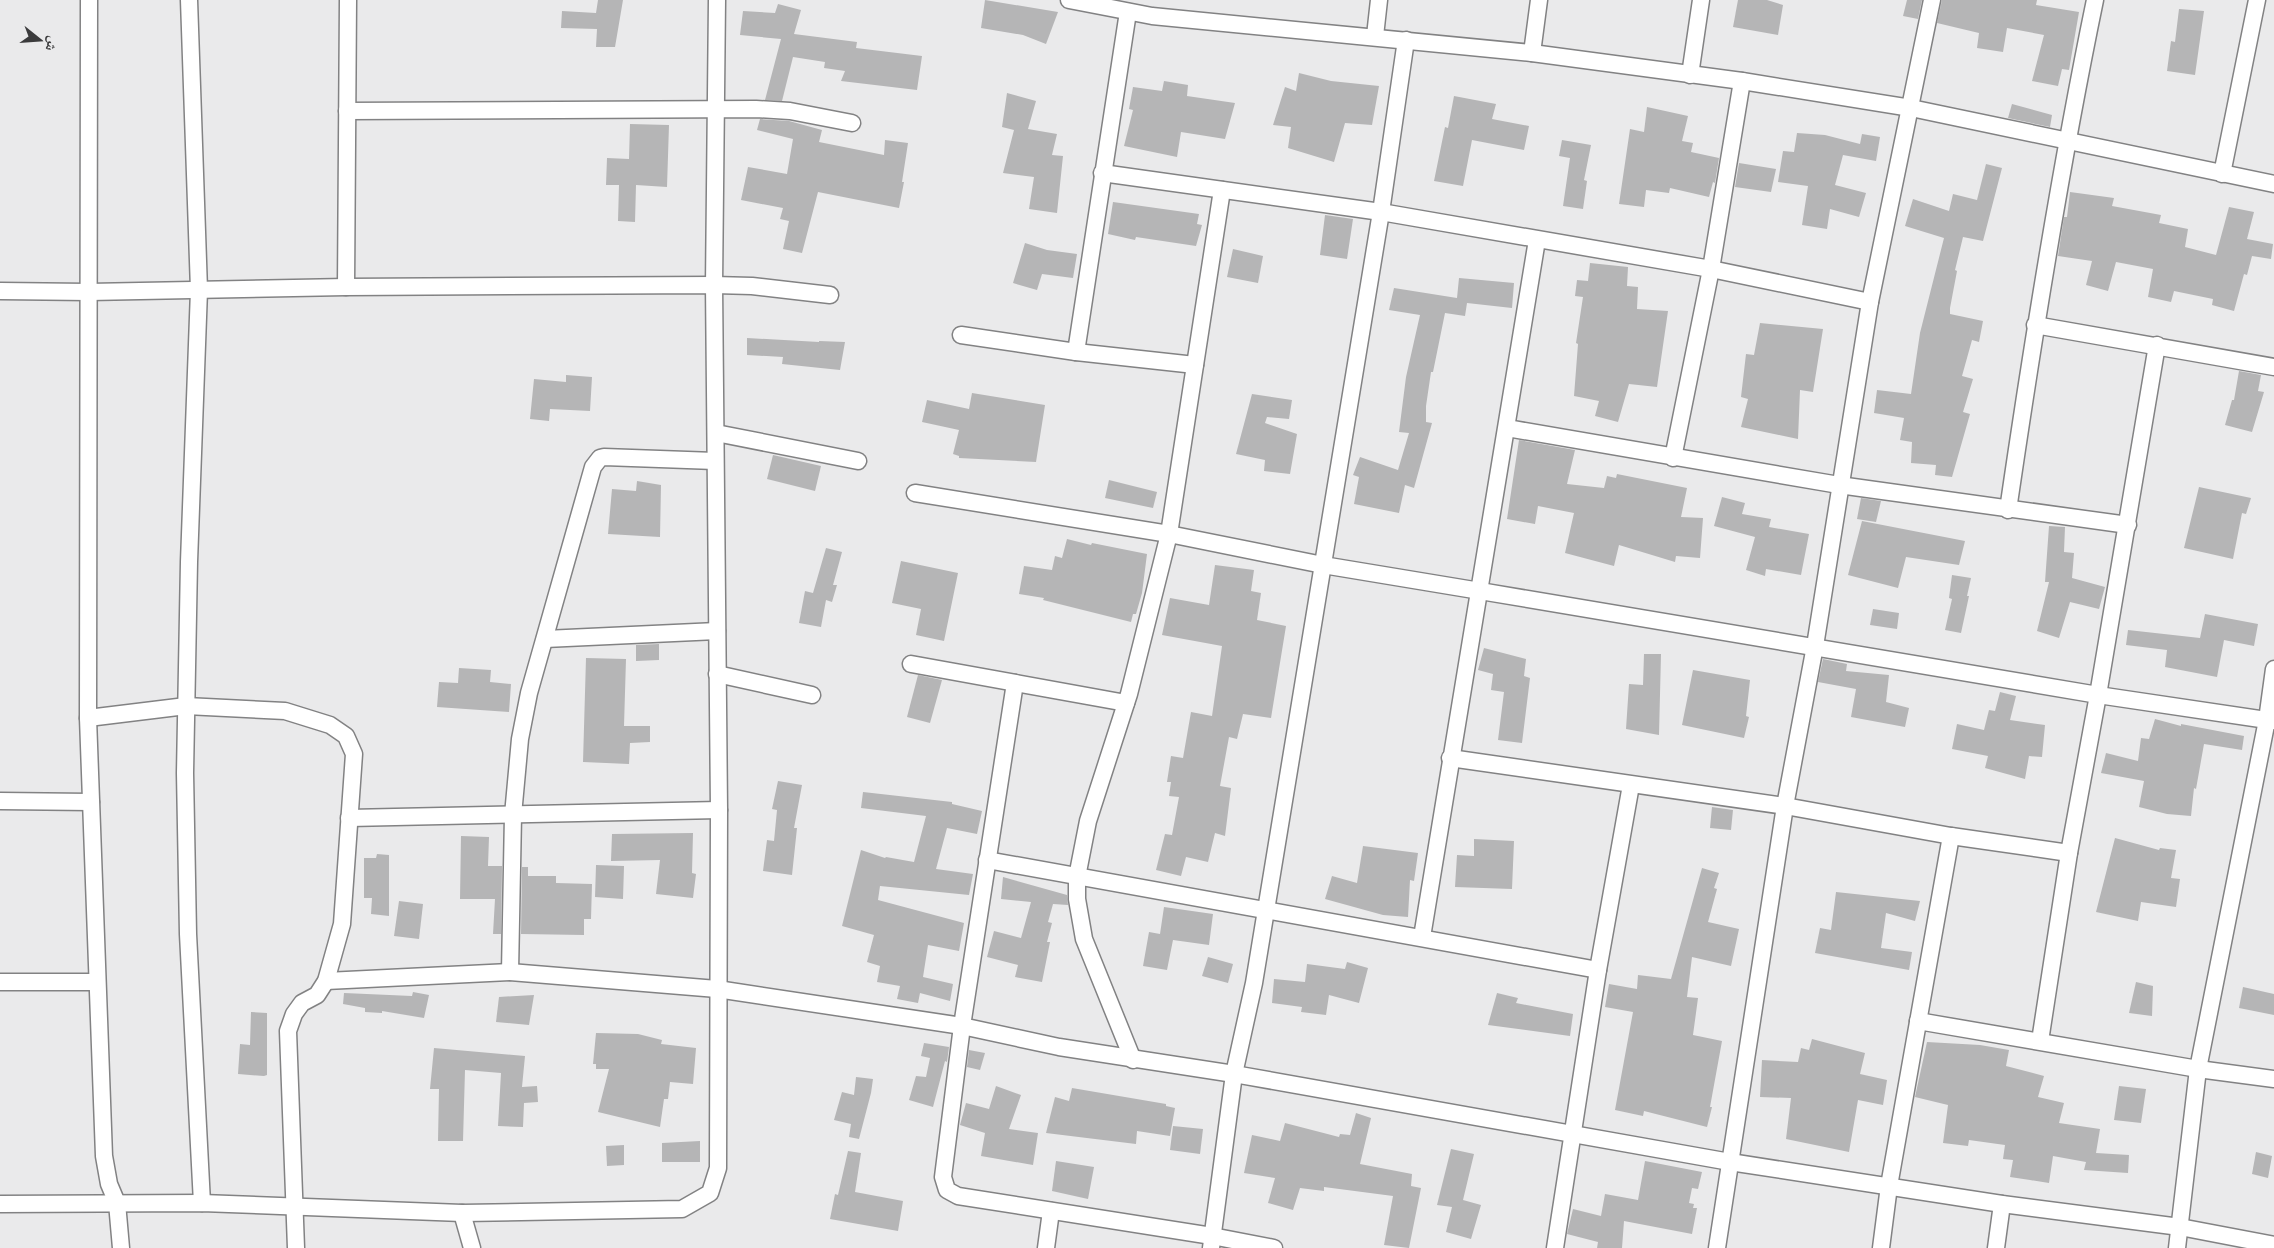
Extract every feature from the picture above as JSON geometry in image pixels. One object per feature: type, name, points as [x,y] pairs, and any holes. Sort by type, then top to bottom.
[{"type":"street","points":[[89,0],[88,718],[104,1156],[109,1184],[117,1203],[121,1248]]},
{"type":"street","points":[[189,0],[198,290],[186,706],[188,934],[202,1203]]},
{"type":"street","points":[[346,286],[348,0]]},
{"type":"street","points":[[0,1204],[202,1203],[462,1213],[682,1209],[710,1193],[718,1168],[719,810],[714,285],[714,109],[717,0]]},
{"type":"street","points":[[1069,0],[1128,12],[1153,8],[1406,40],[1532,53],[1742,81],[1911,108],[2274,184]]},
{"type":"street","points":[[1375,36],[1379,0]]},
{"type":"street","points":[[1532,53],[1539,0]]},
{"type":"street","points":[[1690,75],[1701,0]]},
{"type":"street","points":[[1717,1248],[1785,806],[1814,646],[1870,302],[1932,0]]},
{"type":"street","points":[[2008,510],[2035,324],[2066,140],[2095,0]]},
{"type":"street","points":[[2222,174],[2257,0]]},
{"type":"street","points":[[1076,352],[1128,12]]},
{"type":"street","points":[[1211,1242],[1234,1074],[1254,983],[1266,911],[1381,212],[1406,40]]},
{"type":"street","points":[[1673,458],[1711,269],[1742,81]]},
{"type":"street","points":[[347,111],[714,109],[790,111],[852,123]]},
{"type":"street","points":[[1102,173],[1381,212],[1711,269],[1870,302]]},
{"type":"street","points":[[1133,1060],[1084,938],[1077,899],[1077,877],[1088,821],[1126,704],[1169,534],[1222,190]]},
{"type":"street","points":[[1422,937],[1450,758],[1480,591],[1537,240]]},
{"type":"street","points":[[0,291],[89,292],[346,286],[714,285],[752,286],[830,295]]},
{"type":"street","points":[[2035,324],[2274,367]]},
{"type":"street","points":[[961,335],[1076,352],[1195,365]]},
{"type":"street","points":[[2040,1041],[2069,853],[2128,525],[2156,345]]},
{"type":"street","points":[[1507,428],[1839,485],[2008,510],[2128,525]]},
{"type":"street","points":[[716,433],[858,461]]},
{"type":"street","points":[[510,972],[513,815],[520,739],[529,693],[593,467],[600,458],[611,457],[716,461]]},
{"type":"street","points":[[915,493],[1169,534],[1323,565],[2098,695],[2271,720]]},
{"type":"street","points":[[545,639],[717,632]]},
{"type":"street","points":[[911,664],[1126,704]]},
{"type":"street","points":[[2177,1248],[2198,1069],[2271,720],[2274,669]]},
{"type":"street","points":[[717,674],[812,695]]},
{"type":"street","points":[[1014,683],[962,1026],[943,1177],[946,1190],[958,1196],[1051,1211],[1211,1242],[1274,1248]]},
{"type":"street","points":[[88,718],[186,706],[285,711],[330,725],[346,736],[354,754],[342,924],[326,980],[317,995],[302,1003],[294,1014],[288,1031],[296,1207],[296,1248]]},
{"type":"street","points":[[1450,758],[1785,806],[1951,836],[2069,853]]},
{"type":"street","points":[[1555,1248],[1571,1134],[1631,785]]},
{"type":"street","points":[[0,801],[91,802]]},
{"type":"street","points":[[349,818],[719,810]]},
{"type":"street","points":[[1881,1248],[1889,1186],[1951,836]]},
{"type":"street","points":[[987,860],[1598,970]]},
{"type":"street","points":[[326,980],[510,972],[717,989],[962,1026],[1133,1060],[1234,1074],[1730,1162],[2002,1204],[2180,1227],[2274,1245]]},
{"type":"street","points":[[0,982],[97,982]]},
{"type":"street","points":[[1918,1021],[2198,1069],[2274,1079]]},
{"type":"street","points":[[1996,1248],[2002,1204]]},
{"type":"street","points":[[1046,1248],[1051,1211]]},
{"type":"street","points":[[462,1213],[472,1248]]},
{"type":"building","points":[[598,0],[623,0],[615,47],[596,47],[597,29],[561,28],[562,11],[596,13]]},
{"type":"building","points":[[985,0],[1058,12],[1046,44],[1023,35],[981,28]]},
{"type":"building","points":[[1738,0],[1767,0],[1783,5],[1778,35],[1733,27]]},
{"type":"building","points":[[1907,0],[1922,0],[1918,19],[1903,16]]},
{"type":"building","points":[[1942,0],[2037,0],[2036,5],[2079,12],[2069,70],[2062,69],[2058,86],[2032,81],[2044,35],[2007,28],[2003,52],[1977,48],[1979,33],[1937,23]]},
{"type":"building","points":[[778,4],[801,10],[794,34],[857,42],[856,48],[922,56],[917,90],[841,81],[845,71],[824,68],[825,62],[793,57],[782,101],[765,100],[781,39],[740,35],[743,11],[775,13]]},
{"type":"building","points":[[2179,9],[2204,11],[2195,75],[2167,71],[2171,41],[2175,42]]},
{"type":"building","points":[[1299,73],[1331,81],[1379,86],[1372,125],[1345,123],[1334,162],[1288,148],[1291,127],[1273,125],[1285,87],[1296,91]]},
{"type":"building","points":[[1164,81],[1188,85],[1187,96],[1235,103],[1225,139],[1181,132],[1177,157],[1124,146],[1133,110],[1129,109],[1133,87],[1162,91]]},
{"type":"building","points":[[1007,93],[1036,101],[1028,129],[1057,134],[1052,155],[1063,156],[1057,213],[1029,209],[1034,177],[1003,173],[1014,130],[1002,127]]},
{"type":"building","points":[[1454,96],[1496,104],[1492,119],[1529,126],[1524,150],[1472,140],[1463,186],[1434,181],[1445,127],[1448,128]]},
{"type":"building","points":[[2012,104],[2052,115],[2050,127],[2008,118]]},
{"type":"building","points":[[1647,107],[1688,116],[1682,141],[1693,143],[1691,152],[1719,158],[1715,183],[1713,182],[1709,197],[1670,188],[1669,193],[1646,190],[1644,207],[1619,204],[1630,129],[1644,132]]},
{"type":"building","points":[[760,119],[789,121],[822,130],[819,142],[884,155],[885,140],[908,143],[899,208],[818,192],[802,253],[783,249],[789,221],[780,219],[783,208],[741,200],[748,167],[787,174],[793,139],[757,130]]},
{"type":"building","points":[[630,124],[669,125],[667,187],[636,185],[635,222],[618,221],[619,185],[606,185],[607,158],[629,159]]},
{"type":"building","points":[[1797,133],[1825,135],[1860,144],[1862,134],[1880,137],[1876,161],[1843,155],[1835,185],[1866,193],[1859,217],[1830,209],[1827,229],[1802,225],[1808,186],[1778,182],[1783,151],[1794,152]]},
{"type":"building","points":[[1562,140],[1591,145],[1584,180],[1587,181],[1583,209],[1563,206],[1570,158],[1559,156]]},
{"type":"building","points":[[1739,163],[1776,169],[1771,192],[1735,187]]},
{"type":"building","points":[[1986,164],[2002,168],[1983,241],[1963,237],[1955,270],[1957,271],[1950,308],[1950,314],[1983,321],[1979,342],[1972,340],[1962,376],[1973,379],[1963,412],[1970,414],[1952,477],[1935,475],[1936,465],[1911,463],[1912,442],[1900,440],[1904,418],[1874,413],[1877,390],[1911,394],[1920,333],[1944,238],[1905,226],[1913,199],[1949,211],[1953,194],[1977,200]]},
{"type":"building","points":[[2070,192],[2114,198],[2112,206],[2161,215],[2159,223],[2188,229],[2185,247],[2216,255],[2229,207],[2254,212],[2247,239],[2273,244],[2271,259],[2252,256],[2247,275],[2244,274],[2234,311],[2212,305],[2213,299],[2174,291],[2171,302],[2148,297],[2153,269],[2116,262],[2108,291],[2086,285],[2092,261],[2058,256],[2064,217],[2067,217]]},
{"type":"building","points":[[1113,202],[1199,214],[1197,224],[1202,225],[1196,246],[1136,237],[1135,240],[1108,234]]},
{"type":"building","points":[[1325,215],[1353,219],[1347,259],[1320,255]]},
{"type":"building","points":[[1025,243],[1047,250],[1077,254],[1073,278],[1042,274],[1037,290],[1013,283]]},
{"type":"building","points":[[1233,249],[1263,256],[1258,283],[1227,277]]},
{"type":"building","points":[[1590,263],[1628,267],[1627,286],[1638,287],[1637,309],[1668,311],[1657,387],[1629,384],[1618,422],[1595,416],[1599,401],[1574,396],[1578,344],[1576,343],[1583,297],[1575,296],[1577,280],[1588,281]]},
{"type":"building","points":[[1459,278],[1514,283],[1512,308],[1467,303],[1465,316],[1445,313],[1433,372],[1431,372],[1426,406],[1426,422],[1432,423],[1414,488],[1405,485],[1399,513],[1354,504],[1359,477],[1353,475],[1360,457],[1398,470],[1409,433],[1399,432],[1406,377],[1420,315],[1389,310],[1394,288],[1457,298]]},
{"type":"building","points":[[1760,323],[1823,329],[1813,392],[1800,390],[1798,439],[1741,427],[1748,399],[1741,397],[1746,354],[1754,355]]},
{"type":"building","points":[[747,338],[845,342],[840,370],[782,364],[783,357],[747,355]]},
{"type":"building","points":[[2239,371],[2261,375],[2258,391],[2264,392],[2252,432],[2225,425],[2232,400],[2234,400]]},
{"type":"building","points":[[566,375],[592,377],[590,411],[550,409],[549,421],[530,419],[534,379],[566,382]]},
{"type":"building","points":[[972,393],[1045,405],[1036,462],[959,458],[959,456],[953,454],[959,430],[922,422],[927,400],[969,409]]},
{"type":"building","points":[[1252,394],[1292,400],[1289,419],[1267,417],[1265,423],[1297,434],[1290,474],[1264,471],[1265,460],[1236,454]]},
{"type":"building","points":[[1519,440],[1575,450],[1567,484],[1604,488],[1607,476],[1616,478],[1617,474],[1687,488],[1681,517],[1703,518],[1700,558],[1676,556],[1675,562],[1619,545],[1614,566],[1565,553],[1574,513],[1538,506],[1535,524],[1507,519]]},
{"type":"building","points":[[773,455],[821,466],[815,491],[767,479]]},
{"type":"building","points":[[1109,480],[1157,492],[1153,508],[1105,498]]},
{"type":"building","points":[[637,481],[661,485],[660,537],[608,534],[612,489],[636,491]]},
{"type":"building","points":[[2199,487],[2251,498],[2246,514],[2242,513],[2233,559],[2184,548]]},
{"type":"building","points":[[1722,497],[1745,503],[1742,514],[1771,519],[1769,527],[1809,534],[1801,575],[1766,569],[1765,576],[1746,570],[1755,537],[1714,526]]},
{"type":"building","points":[[1861,498],[1881,501],[1876,522],[1857,519]]},
{"type":"building","points":[[1862,521],[1965,541],[1959,565],[1906,557],[1898,588],[1848,575]]},
{"type":"building","points":[[2049,526],[2065,527],[2064,552],[2074,553],[2072,578],[2105,587],[2099,609],[2070,602],[2059,638],[2037,631],[2049,582],[2045,582]]},
{"type":"building","points":[[1067,539],[1147,554],[1142,593],[1136,614],[1133,614],[1131,622],[1043,600],[1044,598],[1019,594],[1024,566],[1052,570],[1055,556],[1062,558]]},
{"type":"building","points":[[826,548],[842,552],[833,585],[837,585],[832,602],[826,600],[821,627],[799,623],[805,591],[813,593]]},
{"type":"building","points":[[901,561],[958,573],[944,641],[916,635],[921,609],[892,603]]},
{"type":"building","points":[[1215,565],[1254,570],[1251,591],[1261,593],[1257,620],[1286,626],[1271,718],[1243,714],[1237,739],[1229,737],[1220,786],[1231,788],[1225,836],[1215,833],[1208,862],[1186,857],[1181,876],[1156,870],[1165,834],[1172,835],[1179,797],[1169,796],[1171,782],[1167,782],[1171,756],[1183,758],[1191,712],[1212,716],[1222,646],[1162,635],[1170,598],[1209,605]]},
{"type":"building","points":[[1952,575],[1971,578],[1961,633],[1945,630],[1952,599],[1949,598]]},
{"type":"building","points":[[1873,609],[1899,613],[1897,629],[1870,625]]},
{"type":"building","points":[[2205,614],[2258,624],[2254,646],[2224,640],[2217,677],[2165,667],[2167,650],[2126,645],[2128,630],[2200,638]]},
{"type":"building","points":[[659,644],[659,660],[636,661],[636,645]]},
{"type":"building","points":[[1484,648],[1526,659],[1524,676],[1530,678],[1522,743],[1498,740],[1504,692],[1491,690],[1493,674],[1478,670]]},
{"type":"building","points":[[1644,654],[1661,654],[1659,735],[1626,729],[1629,684],[1643,685]]},
{"type":"building","points":[[586,658],[626,659],[624,726],[650,726],[650,742],[630,743],[629,764],[583,762]]},
{"type":"building","points":[[1823,659],[1847,664],[1846,671],[1889,675],[1886,702],[1909,708],[1905,727],[1851,717],[1856,689],[1818,682]]},
{"type":"building","points":[[459,668],[491,670],[490,682],[511,684],[509,712],[437,707],[439,682],[458,683]]},
{"type":"building","points":[[1693,670],[1750,680],[1746,716],[1749,717],[1744,738],[1682,725]]},
{"type":"building","points":[[918,675],[942,680],[930,723],[907,717]]},
{"type":"building","points":[[2000,692],[2016,696],[2010,720],[2045,725],[2042,757],[2029,756],[2025,779],[1985,768],[1988,756],[1952,749],[1957,724],[1984,730],[1989,710],[1995,711]]},
{"type":"building","points":[[2155,719],[2181,726],[2181,724],[2244,736],[2242,750],[2204,744],[2196,789],[2194,788],[2191,816],[2167,814],[2139,807],[2144,781],[2101,773],[2106,753],[2138,761],[2141,738],[2149,739]]},
{"type":"building","points":[[778,781],[802,785],[794,828],[797,828],[792,875],[763,871],[767,840],[774,841],[777,810],[772,809]]},
{"type":"building","points":[[863,792],[952,802],[952,804],[982,811],[977,834],[947,828],[936,869],[973,874],[969,895],[880,886],[878,900],[964,923],[959,951],[928,945],[923,977],[953,984],[950,1001],[920,993],[918,1003],[897,999],[900,986],[877,982],[880,966],[867,962],[874,935],[842,926],[861,850],[885,858],[914,862],[926,816],[861,808]]},
{"type":"building","points":[[1712,807],[1733,810],[1731,830],[1710,828]]},
{"type":"building","points":[[693,833],[692,873],[696,874],[693,898],[656,894],[660,860],[611,861],[612,834]]},
{"type":"building","points":[[461,836],[489,837],[488,866],[502,866],[501,934],[493,934],[495,899],[460,899]]},
{"type":"building","points":[[2115,838],[2159,850],[2160,848],[2176,850],[2171,878],[2180,879],[2176,907],[2141,902],[2138,921],[2096,912]]},
{"type":"building","points":[[1474,839],[1514,841],[1512,889],[1455,887],[1457,855],[1474,856]]},
{"type":"building","points":[[1363,846],[1418,853],[1414,881],[1410,880],[1408,917],[1383,915],[1325,899],[1332,876],[1357,883]]},
{"type":"building","points":[[377,854],[389,855],[389,916],[371,914],[372,898],[364,898],[364,858],[376,858]]},
{"type":"building","points":[[596,865],[624,866],[623,899],[595,897]]},
{"type":"building","points":[[522,867],[528,867],[528,876],[556,876],[556,883],[592,884],[591,919],[584,919],[584,935],[521,934]]},
{"type":"building","points":[[1702,868],[1719,873],[1714,888],[1717,889],[1708,922],[1739,929],[1731,966],[1692,957],[1687,997],[1698,998],[1693,1035],[1722,1041],[1707,1127],[1644,1111],[1643,1116],[1615,1110],[1633,1012],[1605,1007],[1609,984],[1637,989],[1638,975],[1671,979]]},
{"type":"building","points":[[1003,877],[1067,895],[1068,905],[1053,904],[1048,922],[1052,923],[1047,942],[1050,942],[1042,982],[1015,977],[1018,965],[987,957],[994,931],[1021,938],[1031,902],[1001,899]]},
{"type":"building","points":[[1836,892],[1920,901],[1915,921],[1886,913],[1881,948],[1912,952],[1909,970],[1815,953],[1820,928],[1831,930]]},
{"type":"building","points":[[399,901],[423,904],[419,939],[394,936]]},
{"type":"building","points":[[1164,907],[1213,914],[1209,945],[1173,940],[1167,970],[1143,966],[1149,932],[1160,934]]},
{"type":"building","points":[[1208,957],[1233,964],[1228,983],[1202,976]]},
{"type":"building","points":[[1347,962],[1368,968],[1359,1003],[1329,995],[1326,1015],[1301,1012],[1302,1007],[1272,1003],[1274,979],[1305,982],[1307,964],[1345,969]]},
{"type":"building","points":[[2136,982],[2153,986],[2152,1016],[2129,1013]]},
{"type":"building","points":[[2243,987],[2274,994],[2274,1015],[2239,1008]]},
{"type":"building","points":[[413,992],[429,995],[424,1018],[382,1011],[382,1013],[365,1012],[365,1008],[343,1004],[344,993],[412,996]]},
{"type":"building","points":[[1497,993],[1518,998],[1516,1003],[1573,1014],[1570,1036],[1488,1025]]},
{"type":"building","points":[[534,995],[529,1025],[496,1022],[499,997]]},
{"type":"building","points":[[251,1012],[267,1013],[267,1075],[264,1076],[238,1074],[240,1044],[250,1045]]},
{"type":"building","points":[[596,1033],[638,1034],[662,1040],[661,1044],[696,1048],[693,1084],[670,1082],[668,1099],[664,1099],[660,1127],[598,1112],[609,1069],[596,1069],[596,1064],[593,1064]]},
{"type":"building","points":[[1812,1039],[1865,1053],[1860,1074],[1887,1080],[1883,1105],[1858,1100],[1849,1152],[1786,1139],[1791,1098],[1760,1097],[1762,1060],[1798,1062],[1801,1048],[1809,1050]]},
{"type":"building","points":[[1927,1042],[1980,1045],[2009,1050],[2006,1066],[2044,1076],[2038,1097],[2064,1103],[2059,1123],[2100,1129],[2096,1153],[2129,1155],[2128,1173],[2084,1170],[2086,1162],[2053,1156],[2049,1183],[2010,1177],[2013,1160],[2003,1159],[2005,1145],[1969,1140],[1968,1146],[1943,1143],[1948,1105],[1915,1097]]},
{"type":"building","points":[[924,1043],[949,1047],[947,1062],[945,1061],[933,1107],[909,1100],[916,1076],[926,1077],[930,1058],[921,1056]]},
{"type":"building","points":[[434,1048],[525,1056],[522,1087],[537,1086],[538,1102],[524,1103],[523,1127],[498,1126],[501,1073],[465,1070],[463,1141],[438,1141],[439,1089],[430,1089]]},
{"type":"building","points":[[969,1050],[985,1053],[980,1070],[967,1067]]},
{"type":"building","points":[[856,1077],[873,1079],[859,1139],[849,1137],[851,1124],[834,1120],[842,1092],[854,1095]]},
{"type":"building","points":[[996,1086],[1021,1095],[1009,1129],[1038,1133],[1033,1165],[981,1156],[985,1133],[960,1125],[966,1103],[989,1109]]},
{"type":"building","points":[[2119,1086],[2146,1089],[2141,1123],[2114,1120]]},
{"type":"building","points":[[1072,1088],[1166,1104],[1166,1106],[1175,1108],[1170,1136],[1137,1131],[1136,1144],[1046,1133],[1055,1097],[1069,1101]]},
{"type":"building","points":[[1356,1113],[1371,1118],[1360,1164],[1412,1174],[1411,1186],[1421,1188],[1409,1248],[1384,1245],[1393,1196],[1324,1187],[1324,1191],[1300,1188],[1293,1210],[1268,1203],[1275,1178],[1244,1173],[1252,1135],[1280,1141],[1285,1123],[1339,1137],[1340,1134],[1350,1135]]},
{"type":"building","points":[[1173,1126],[1203,1129],[1200,1154],[1170,1150]]},
{"type":"building","points":[[700,1141],[700,1162],[662,1162],[662,1143]]},
{"type":"building","points":[[624,1145],[624,1165],[607,1166],[606,1146]]},
{"type":"building","points":[[1451,1149],[1474,1154],[1463,1200],[1481,1205],[1471,1239],[1446,1232],[1452,1207],[1437,1205]]},
{"type":"building","points":[[848,1151],[861,1153],[855,1192],[903,1201],[898,1231],[830,1219],[835,1194],[838,1195]]},
{"type":"building","points":[[2256,1152],[2272,1156],[2268,1178],[2252,1174]]},
{"type":"building","points":[[1056,1161],[1094,1167],[1088,1199],[1052,1191]]},
{"type":"building","points":[[1645,1161],[1702,1172],[1698,1189],[1692,1188],[1689,1203],[1694,1204],[1693,1208],[1697,1208],[1692,1234],[1624,1221],[1622,1248],[1597,1248],[1598,1242],[1567,1234],[1573,1209],[1601,1216],[1605,1194],[1638,1200]]}]
